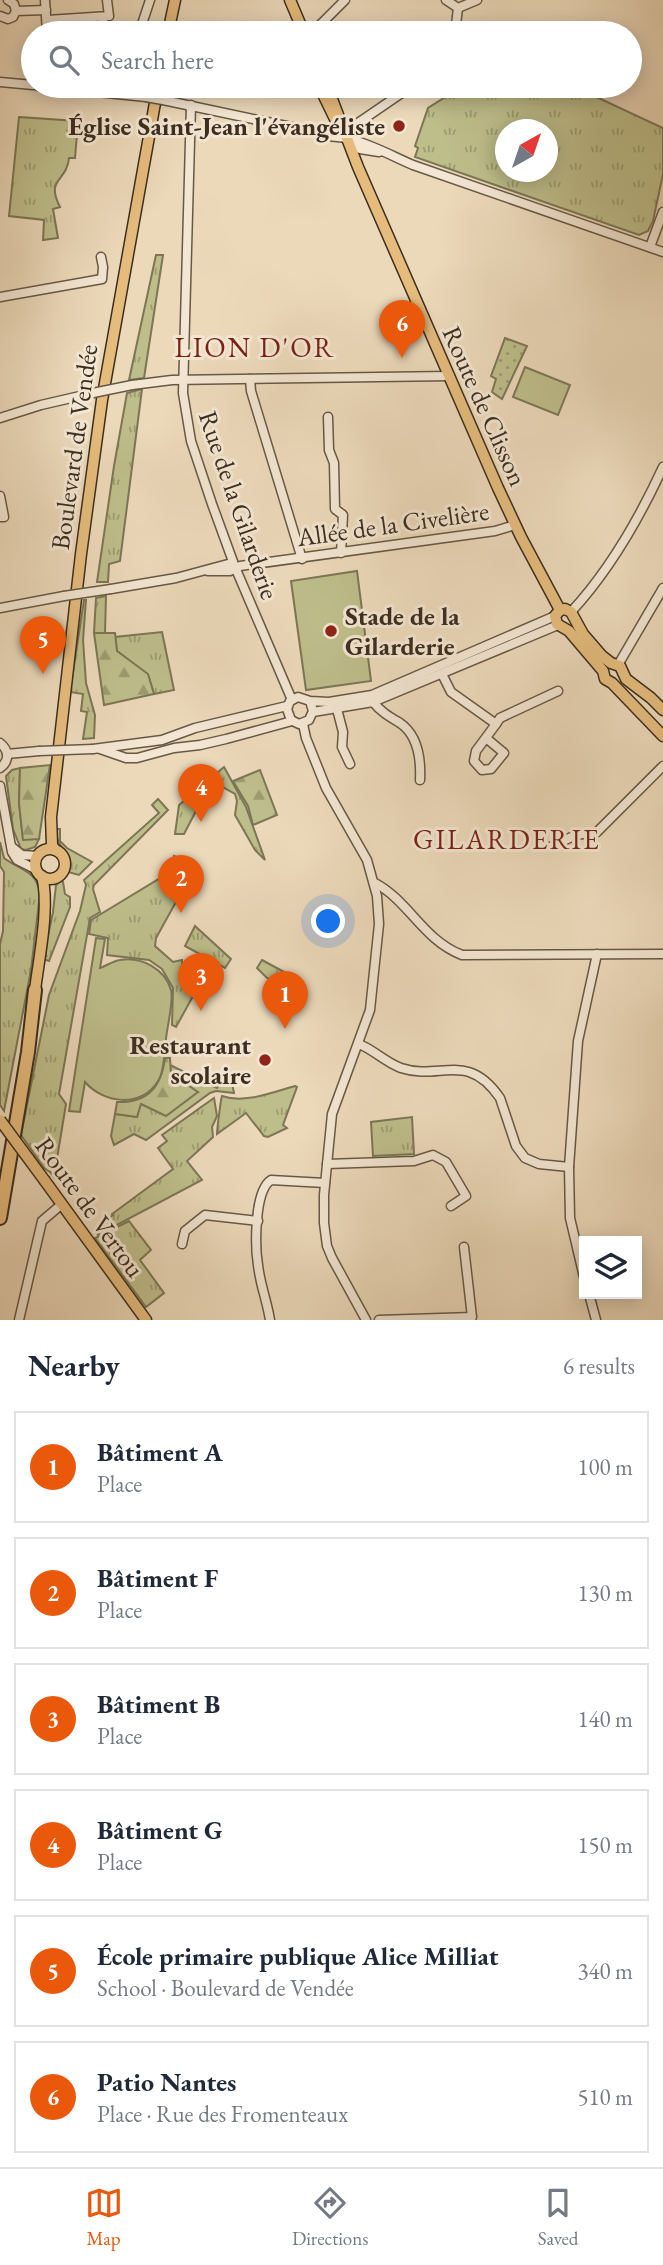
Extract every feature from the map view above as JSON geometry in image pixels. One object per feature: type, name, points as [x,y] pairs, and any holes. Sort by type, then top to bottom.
[{"type":"highway","points":[[0,1179],[28,1015],[35,990]]},
{"type":"highway","points":[[0,1218],[28,1052],[35,990]]},
{"type":"main road","points":[[171,21],[175,0]]},
{"type":"main road","points":[[283,0],[292,21]]},
{"type":"main road","points":[[290,0],[299,21]]},
{"type":"main road","name":"Boulevard de Vendée","points":[[55,850],[52,845],[51,817],[81,554],[100,413],[156,98]]},
{"type":"main road","name":"Route de Clisson","points":[[324,98],[345,137]]},
{"type":"main road","name":"Route de Clisson","points":[[331,98],[345,137],[515,525],[564,619],[603,671],[605,679],[612,683]]},
{"type":"main road","name":"Route de Clisson","points":[[564,619],[617,667],[626,679],[663,710]]},
{"type":"main road","points":[[603,671],[605,667],[617,667],[619,681],[612,683],[663,736]]},
{"type":"main road","name":"Boulevard de Vendée","points":[[40,854],[51,817]]},
{"type":"main road","points":[[35,990],[45,892],[36,863],[40,854],[55,850],[63,856],[65,863],[62,873],[55,878],[44,913]]},
{"type":"main road","points":[[40,873],[55,878]]},
{"type":"main road","name":"Route de Vertou","points":[[0,1120],[145,1320]]},
{"type":"street","points":[[0,2],[7,0],[14,4],[16,11],[13,17],[1,18]]},
{"type":"street","points":[[45,0],[47,20],[109,16],[107,0]]},
{"type":"street","points":[[143,21],[150,0]]},
{"type":"street","points":[[324,21],[345,0]]},
{"type":"street","points":[[446,0],[458,8]]},
{"type":"street","points":[[458,8],[477,0]]},
{"type":"street","points":[[456,21],[458,8]]},
{"type":"street","points":[[16,11],[46,10]]},
{"type":"street","points":[[0,82],[21,84]]},
{"type":"street","points":[[151,98],[315,132],[330,138],[345,137],[360,149],[382,152],[663,252]]},
{"type":"street","points":[[345,137],[355,125],[394,98]]},
{"type":"street","name":"Rue de la Gilarderie","points":[[188,105],[183,401],[191,441],[235,567],[290,703]]},
{"type":"street","points":[[650,247],[663,212]]},
{"type":"street","points":[[0,297],[102,279],[101,257]]},
{"type":"street","points":[[0,418],[93,393],[184,380],[450,376]]},
{"type":"street","points":[[250,379],[251,391],[302,559]]},
{"type":"street","points":[[328,417],[330,450],[334,463],[335,509],[343,515],[341,553]]},
{"type":"street","points":[[313,712],[373,702],[564,619],[618,550],[637,520],[663,467]]},
{"type":"street","points":[[0,496],[2,515]]},
{"type":"street","name":"Allée de la Civelière","points":[[0,608],[208,571],[230,571],[235,567],[495,531],[515,525]]},
{"type":"street","points":[[617,667],[663,588]]},
{"type":"street","points":[[7,754],[97,749],[162,740],[195,728],[290,703],[300,697],[310,701],[329,702],[372,695],[564,619]]},
{"type":"street","points":[[442,674],[451,692],[496,723]]},
{"type":"street","points":[[486,738],[500,718],[558,691]]},
{"type":"street","points":[[303,724],[310,719],[313,712],[310,701]]},
{"type":"street","points":[[373,702],[382,713],[408,730],[420,755],[420,780]]},
{"type":"street","points":[[290,703],[286,712],[292,721]]},
{"type":"street","points":[[337,709],[344,733],[342,747],[350,764]]},
{"type":"street","points":[[97,749],[126,758],[137,758],[174,748],[200,746],[292,721],[303,724]]},
{"type":"street","points":[[303,724],[322,778],[367,860],[375,883],[379,924],[370,1010],[334,1108],[325,1183],[324,1223],[327,1246],[332,1258],[366,1320]]},
{"type":"street","points":[[0,743],[6,748],[7,754],[5,763],[0,768]]},
{"type":"street","points":[[552,846],[576,835],[597,832],[663,766]]},
{"type":"street","points":[[0,786],[10,846],[17,860],[40,873]]},
{"type":"street","points":[[10,846],[22,855],[40,854]]},
{"type":"street","points":[[375,883],[388,892],[436,941],[462,955],[663,954]]},
{"type":"street","points":[[579,1256],[570,1218],[569,1167],[578,1041],[597,954]]},
{"type":"street","points":[[359,1044],[402,1068],[416,1071],[463,1070],[480,1077],[500,1098],[520,1153],[532,1162],[569,1167]]},
{"type":"street","points":[[327,1164],[414,1161],[433,1155],[446,1162],[466,1196],[451,1206]]},
{"type":"street","points":[[270,1320],[256,1255],[262,1189],[267,1182],[274,1180],[325,1183]]},
{"type":"street","points":[[19,1320],[42,1222],[62,1204]]},
{"type":"street","points":[[182,1244],[185,1231],[205,1215],[257,1221]]},
{"type":"street","points":[[379,1320],[472,1317],[464,1247]]},
{"type":"street","points":[[590,1299],[596,1320]]},
{"type":"green space","points":[[444,98],[599,98],[663,128],[663,174],[653,221],[648,231],[639,235],[415,157],[418,148],[415,146],[428,108]]},
{"type":"green space","points":[[19,117],[77,121],[76,125],[84,125],[82,134],[77,134],[75,158],[69,158],[65,172],[56,185],[56,198],[60,207],[53,209],[58,238],[43,240],[44,220],[9,216]]},
{"type":"green space","points":[[156,255],[163,255],[144,378],[129,380]]},
{"type":"green space","points":[[505,338],[527,346],[502,399],[492,392],[496,379],[491,376]]},
{"type":"green space","points":[[525,367],[570,385],[558,415],[513,397]]},
{"type":"green space","points":[[142,389],[120,561],[109,564],[108,582],[97,582],[127,393]]},
{"type":"green space","name":"Stade de la Gilarderie","points":[[357,571],[371,681],[306,690],[291,581]]},
{"type":"green space","points":[[106,596],[105,633],[94,633],[96,598]]},
{"type":"green space","points":[[84,600],[86,683],[95,715],[94,738],[83,739],[87,712],[81,711],[83,694],[70,692]]},
{"type":"green space","points":[[162,632],[174,690],[154,694],[148,675],[117,651],[115,637]]},
{"type":"green space","points":[[94,633],[115,633],[117,651],[148,674],[154,694],[104,705]]},
{"type":"green space","points":[[50,765],[39,839],[23,840],[19,803],[20,768]]},
{"type":"green space","points":[[224,767],[246,807],[265,860],[255,850],[235,815],[235,794],[217,784],[212,791],[207,790],[184,834],[175,834],[179,805]]},
{"type":"green space","points":[[20,768],[19,803],[23,839],[39,839],[35,847],[26,850],[21,849],[13,829],[6,776],[12,770]]},
{"type":"green space","points":[[260,770],[277,815],[253,825],[248,806],[233,781]]},
{"type":"green space","points":[[158,799],[168,810],[94,885],[100,912],[90,918],[59,1094],[66,1104],[54,1177],[44,1168],[21,1135],[49,995],[80,911],[86,885],[84,880],[159,813],[152,805]]},
{"type":"green space","points":[[55,829],[60,829],[60,841],[67,848],[92,862],[79,875],[68,872],[67,859]]},
{"type":"green space","points":[[0,842],[4,858],[31,875],[40,893],[31,970],[4,1111],[0,1105],[0,944],[3,931],[4,872],[0,866]]},
{"type":"green space","points":[[174,856],[192,864],[187,882],[156,938],[155,946],[173,962],[182,960],[183,979],[203,978],[176,1027],[172,1025],[173,988],[162,969],[149,960],[107,955],[108,938],[89,934],[91,920],[170,872]]},
{"type":"green space","points":[[61,880],[65,894],[70,897],[70,907],[49,961],[43,959],[56,885]]},
{"type":"green space","points":[[195,926],[231,959],[225,968],[185,946]]},
{"type":"green space","points":[[96,938],[105,939],[100,968],[117,961],[136,960],[158,970],[168,983],[172,1000],[163,1066],[158,1081],[151,1090],[132,1099],[122,1100],[102,1095],[85,1082],[80,1112],[69,1111]]},
{"type":"green space","points":[[262,960],[288,974],[285,983],[282,985],[267,978],[257,968]]},
{"type":"green space","points":[[165,1058],[170,1058],[171,1074],[198,1092],[166,1116],[141,1104],[137,1117],[115,1114],[117,1102],[137,1100],[151,1091],[160,1077]]},
{"type":"green space","points":[[170,1065],[217,1088],[229,1068],[234,1093],[210,1093],[146,1140],[134,1134],[114,1145],[111,1136],[115,1114],[137,1117],[140,1103],[197,1092],[171,1074]]},
{"type":"green space","points":[[297,1087],[283,1125],[287,1128],[268,1137],[264,1136],[246,1113],[217,1134],[222,1096],[249,1098]]},
{"type":"green space","points":[[214,1098],[217,1116],[212,1127],[213,1137],[187,1161],[202,1180],[98,1235],[95,1229],[112,1214],[173,1169],[158,1148],[167,1141],[162,1135]]},
{"type":"green space","points":[[412,1117],[414,1154],[373,1156],[371,1122]]},
{"type":"green space","points":[[129,1221],[151,1250],[140,1260],[164,1293],[146,1307],[95,1238]]},
{"type":"place","name":"Église Saint-Jean l'évangéliste","points":[[399,126]]},
{"type":"place","name":"Patio Nantes","points":[[402,358]]},
{"type":"place","name":"Stade de la Gilarderie","points":[[331,631]]},
{"type":"place","name":"École primaire publique Alice Milliat","points":[[43,674]]},
{"type":"place","name":"Bâtiment G","points":[[201,822]]},
{"type":"place","name":"Bâtiment F","points":[[181,913]]},
{"type":"place","name":"Bâtiment B","points":[[201,1011]]},
{"type":"place","name":"Bâtiment A","points":[[285,1029]]},
{"type":"place","name":"Restaurant scolaire","points":[[265,1060]]},
{"type":"district","name":"LION D'OR","points":[[255,347]]},
{"type":"district","name":"GILARDERIE","points":[[507,839]]}]
